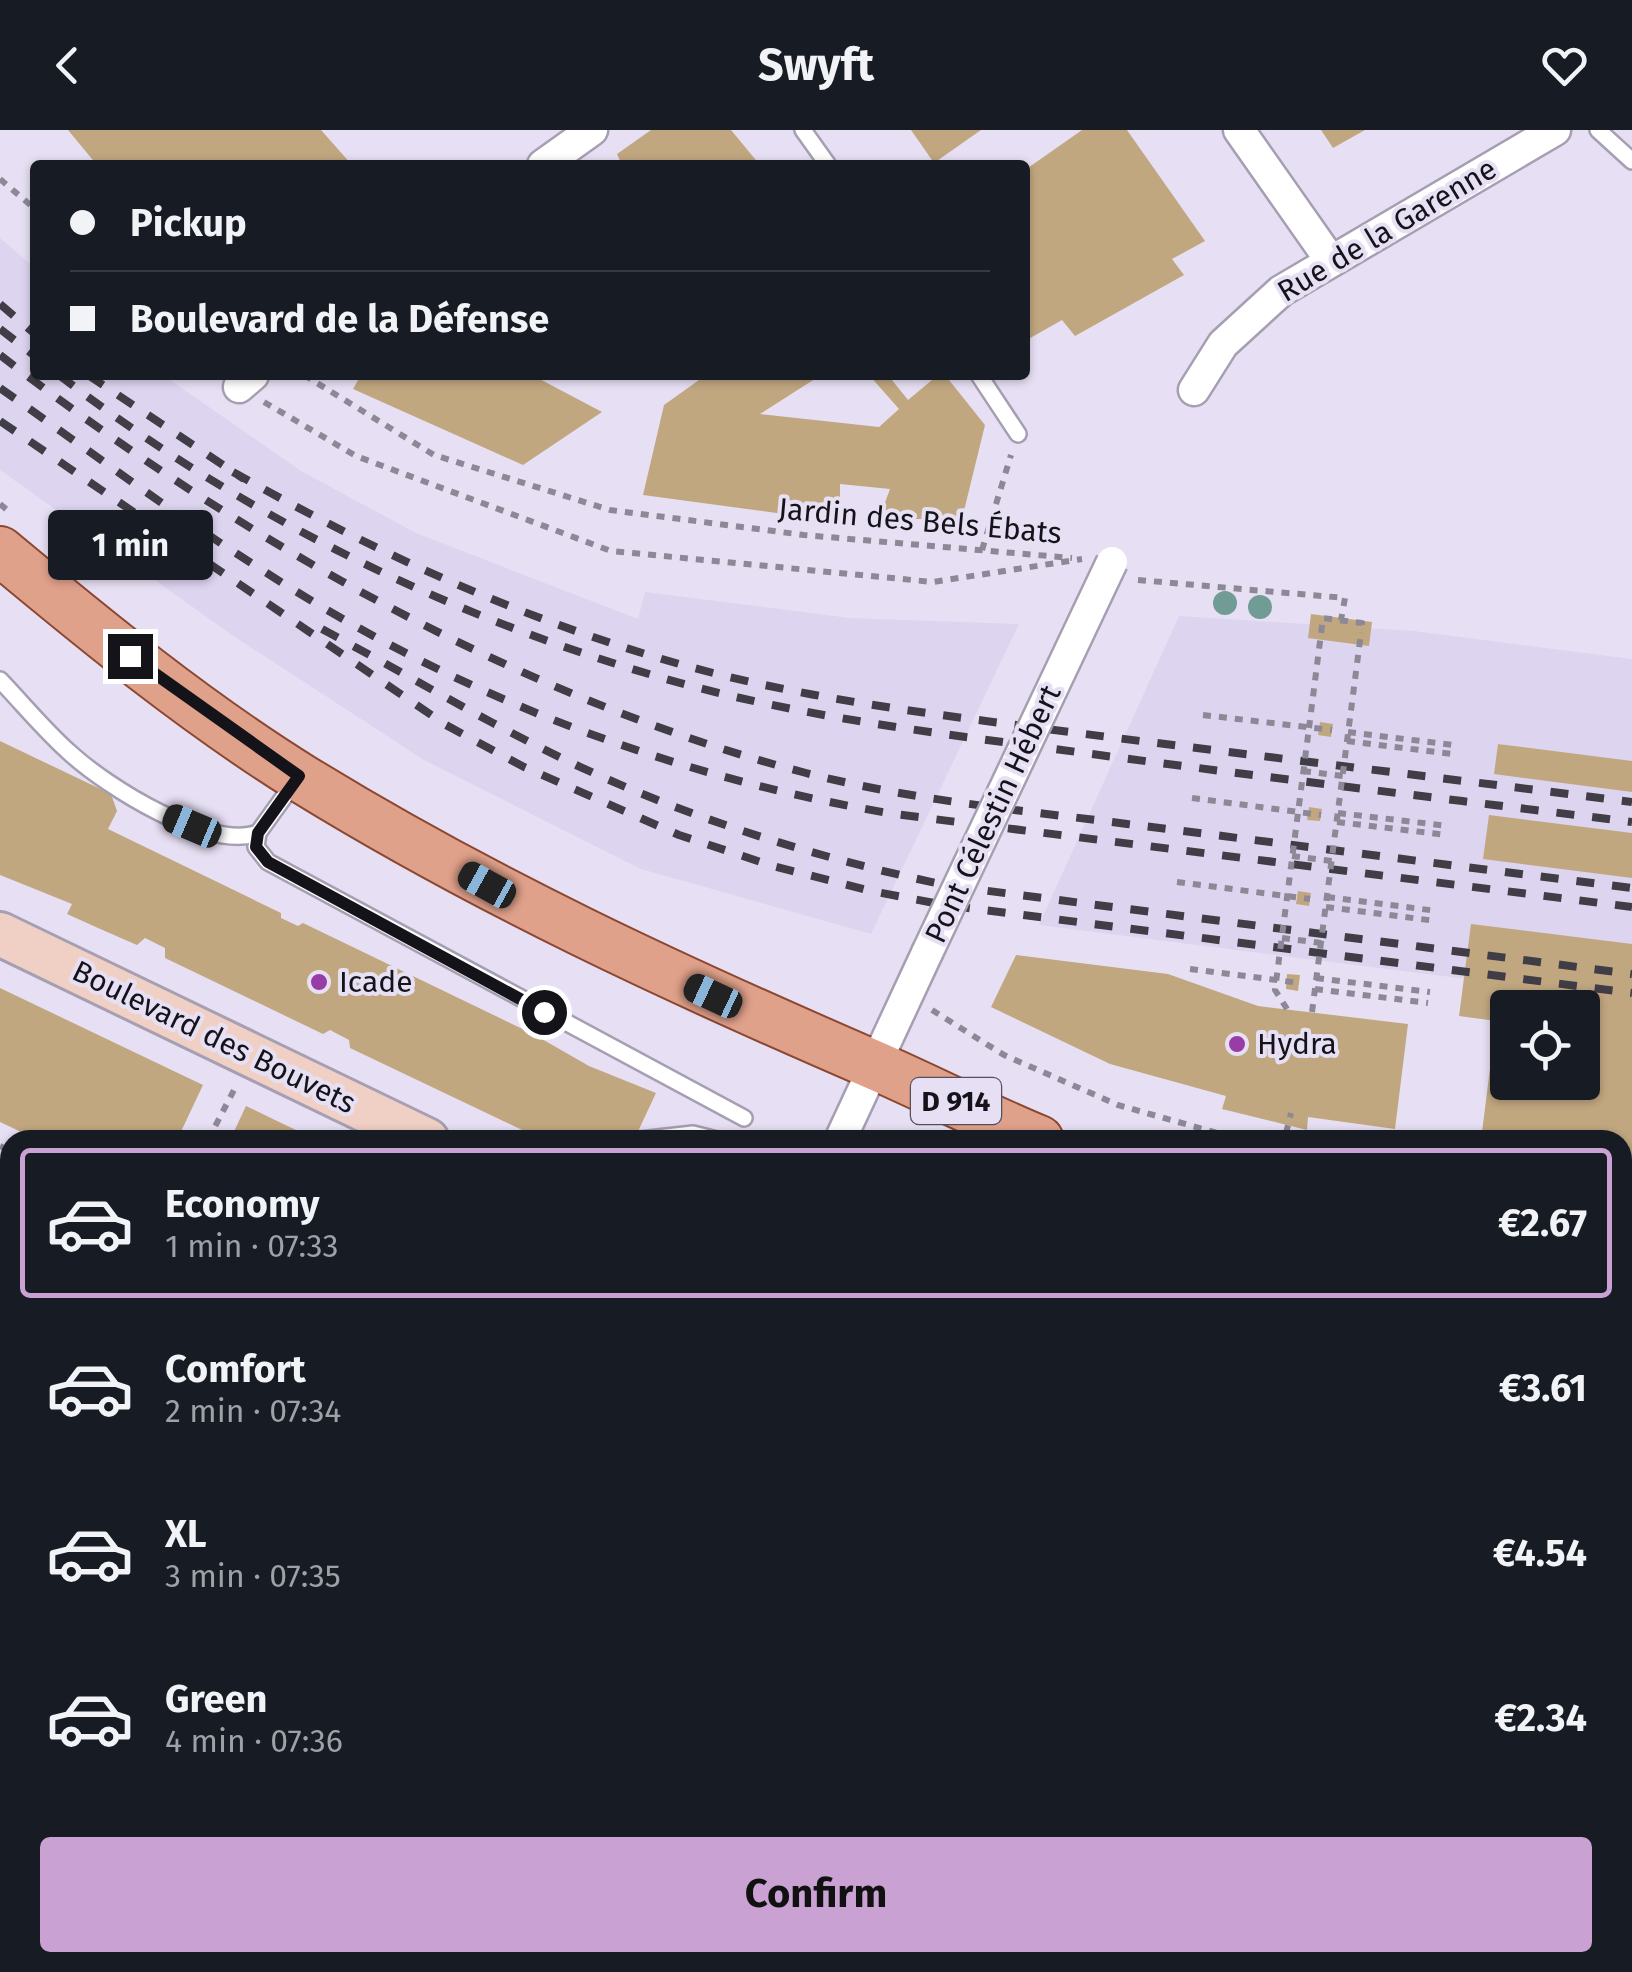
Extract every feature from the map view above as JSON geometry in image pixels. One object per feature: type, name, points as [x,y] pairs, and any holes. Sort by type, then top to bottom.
[{"type":"main road","name":"D 914","points":[[7,533],[130,656],[299,776],[544,916],[1017,1130]]},
{"type":"main road","name":"Boulevard des Bouvets","points":[[0,934],[407,1130]]},
{"type":"street","points":[[550,160],[592,130]]},
{"type":"street","points":[[1239,130],[1331,261]]},
{"type":"street","name":"Rue de la Garenne","points":[[1194,390],[1223,344],[1281,291],[1555,130]]},
{"type":"street","name":"Pont Célestin Hébert","points":[[844,1130],[1100,566]]},
{"type":"lane","points":[[803,130],[824,160]]},
{"type":"lane","points":[[1598,130],[1632,161]]},
{"type":"lane","points":[[982,380],[1018,434]]},
{"type":"lane","points":[[0,680],[70,753],[164,814],[220,836],[242,839],[258,833]]},
{"type":"lane","points":[[299,776],[258,833],[256,847],[268,862],[311,889],[744,1118]]},
{"type":"path","points":[[0,179],[30,205]]},
{"type":"path","name":"Jardin des Bels Ébats","points":[[312,380],[434,455],[610,510],[1100,566]]},
{"type":"path","name":"Jardin des Bels Ébats","points":[[246,381],[356,456],[611,551],[933,582],[1100,566]]},
{"type":"path","points":[[982,550],[1018,434]]},
{"type":"path","points":[[0,504],[7,533]]},
{"type":"path","points":[[1100,566],[1345,598],[1342,620]]},
{"type":"path","points":[[1287,1009],[1275,990],[1323,618],[1342,620],[1362,623],[1352,737],[1342,776],[1338,812],[1341,823],[1332,860],[1332,898],[1326,907],[1316,978],[1320,990],[1312,1012]]},
{"type":"path","points":[[1204,715],[1332,730]]},
{"type":"path","points":[[1352,737],[1453,745]]},
{"type":"path","points":[[1352,737],[1452,754]]},
{"type":"path","points":[[1303,771],[1342,776]]},
{"type":"path","points":[[1192,798],[1321,815]]},
{"type":"path","points":[[1338,812],[1448,826]]},
{"type":"path","points":[[1341,823],[1447,836]]},
{"type":"path","points":[[1292,856],[1332,860]]},
{"type":"path","points":[[1176,882],[1310,899]]},
{"type":"path","points":[[1332,898],[1437,912]]},
{"type":"path","points":[[1326,907],[1436,921]]},
{"type":"path","points":[[1282,938],[1321,943]]},
{"type":"path","points":[[1190,969],[1300,983]]},
{"type":"path","points":[[1316,978],[1430,992]]},
{"type":"path","points":[[1320,990],[1428,1003]]},
{"type":"path","points":[[906,999],[940,1014],[958,1030],[1004,1056],[1118,1105],[1207,1130]]},
{"type":"path","points":[[213,1130],[228,1102]]},
{"type":"path","points":[[1287,1130],[1292,1113]]},
{"type":"shaded area","points":[[0,238],[30,264],[30,380],[170,380],[301,471],[416,533],[638,619],[645,592],[850,618],[1019,624],[871,934],[641,869],[424,760],[232,635],[0,470]]},
{"type":"shaded area","points":[[1179,616],[1414,631],[1632,659],[1632,1000],[1600,996],[1600,990],[1553,990],[1039,925]]},
{"type":"building","points":[[68,130],[321,130],[348,160],[93,160]]},
{"type":"building","points":[[651,130],[731,130],[756,160],[620,160],[617,154]]},
{"type":"building","points":[[911,130],[981,130],[938,160],[932,160]]},
{"type":"building","points":[[1082,130],[1127,130],[1205,241],[1172,259],[1184,275],[1075,336],[1062,320],[1030,338],[1030,166]]},
{"type":"building","points":[[1321,130],[1365,130],[1333,148]]},
{"type":"building","points":[[358,380],[541,380],[602,412],[523,465],[353,389]]},
{"type":"building","points":[[699,380],[813,380],[760,414],[879,427],[899,409],[873,380],[892,380],[908,400],[932,380],[949,380],[985,425],[962,519],[879,519],[890,489],[840,484],[840,514],[784,514],[643,495],[664,405]]},
{"type":"building","points":[[1311,614],[1372,622],[1369,646],[1308,638]]},
{"type":"building","points":[[1320,722],[1333,724],[1331,737],[1318,735]]},
{"type":"building","name":"Icade","points":[[0,741],[111,794],[117,811],[108,829],[281,913],[281,918],[298,926],[303,923],[535,1035],[589,1066],[656,1093],[639,1130],[522,1130],[350,1048],[349,1040],[330,1030],[323,1034],[165,958],[165,948],[145,938],[137,945],[67,914],[72,904],[0,875]]},
{"type":"building","points":[[1498,744],[1632,761],[1632,792],[1494,774]]},
{"type":"building","points":[[1309,807],[1322,809],[1320,821],[1307,820]]},
{"type":"building","points":[[1489,815],[1632,833],[1632,878],[1483,859]]},
{"type":"building","points":[[1298,891],[1311,893],[1309,906],[1296,904]]},
{"type":"building","points":[[1471,924],[1632,944],[1632,1130],[1482,1130],[1490,1069],[1490,1100],[1600,1100],[1600,990],[1490,990],[1490,1020],[1459,1016]]},
{"type":"building","name":"Hydra","points":[[1016,955],[1168,974],[1258,1006],[1408,1024],[1395,1129],[1308,1117],[1307,1130],[1222,1109],[1226,1096],[1110,1064],[991,1007]]},
{"type":"building","points":[[1287,974],[1300,975],[1298,991],[1286,989]]},
{"type":"building","points":[[0,988],[203,1085],[182,1130],[17,1130],[0,1122]]},
{"type":"building","points":[[246,1106],[296,1130],[235,1130]]},
{"type":"railway","points":[[0,304],[30,330]]},
{"type":"railway","points":[[0,329],[30,352]]},
{"type":"railway","points":[[0,355],[30,377]]},
{"type":"railway","points":[[34,380],[184,486],[383,604],[592,702],[699,741],[806,773],[925,797],[1632,888]]},
{"type":"railway","points":[[66,380],[198,472],[345,554],[499,623],[659,677],[762,703],[919,730],[1632,822]]},
{"type":"railway","points":[[96,380],[244,479]]},
{"type":"railway","points":[[0,388],[195,526],[336,615],[487,692],[645,753],[810,798],[894,814],[1632,907]]},
{"type":"railway","points":[[0,421],[446,725],[524,767],[679,835],[773,866],[945,905],[1632,993]]},
{"type":"railway","points":[[233,472],[389,554],[496,601],[606,641],[714,673],[819,696],[925,713],[1632,802]]},
{"type":"railway","points":[[322,629],[511,733],[621,785],[713,821],[854,864],[950,886],[1632,974]]},
{"type":"place","name":"Icade","points":[[319,982]]},
{"type":"place","name":"Hydra","points":[[1237,1044]]},
{"type":"route","points":[[130,656],[299,776],[258,833],[256,847],[268,862],[311,889],[544,1012]]}]
